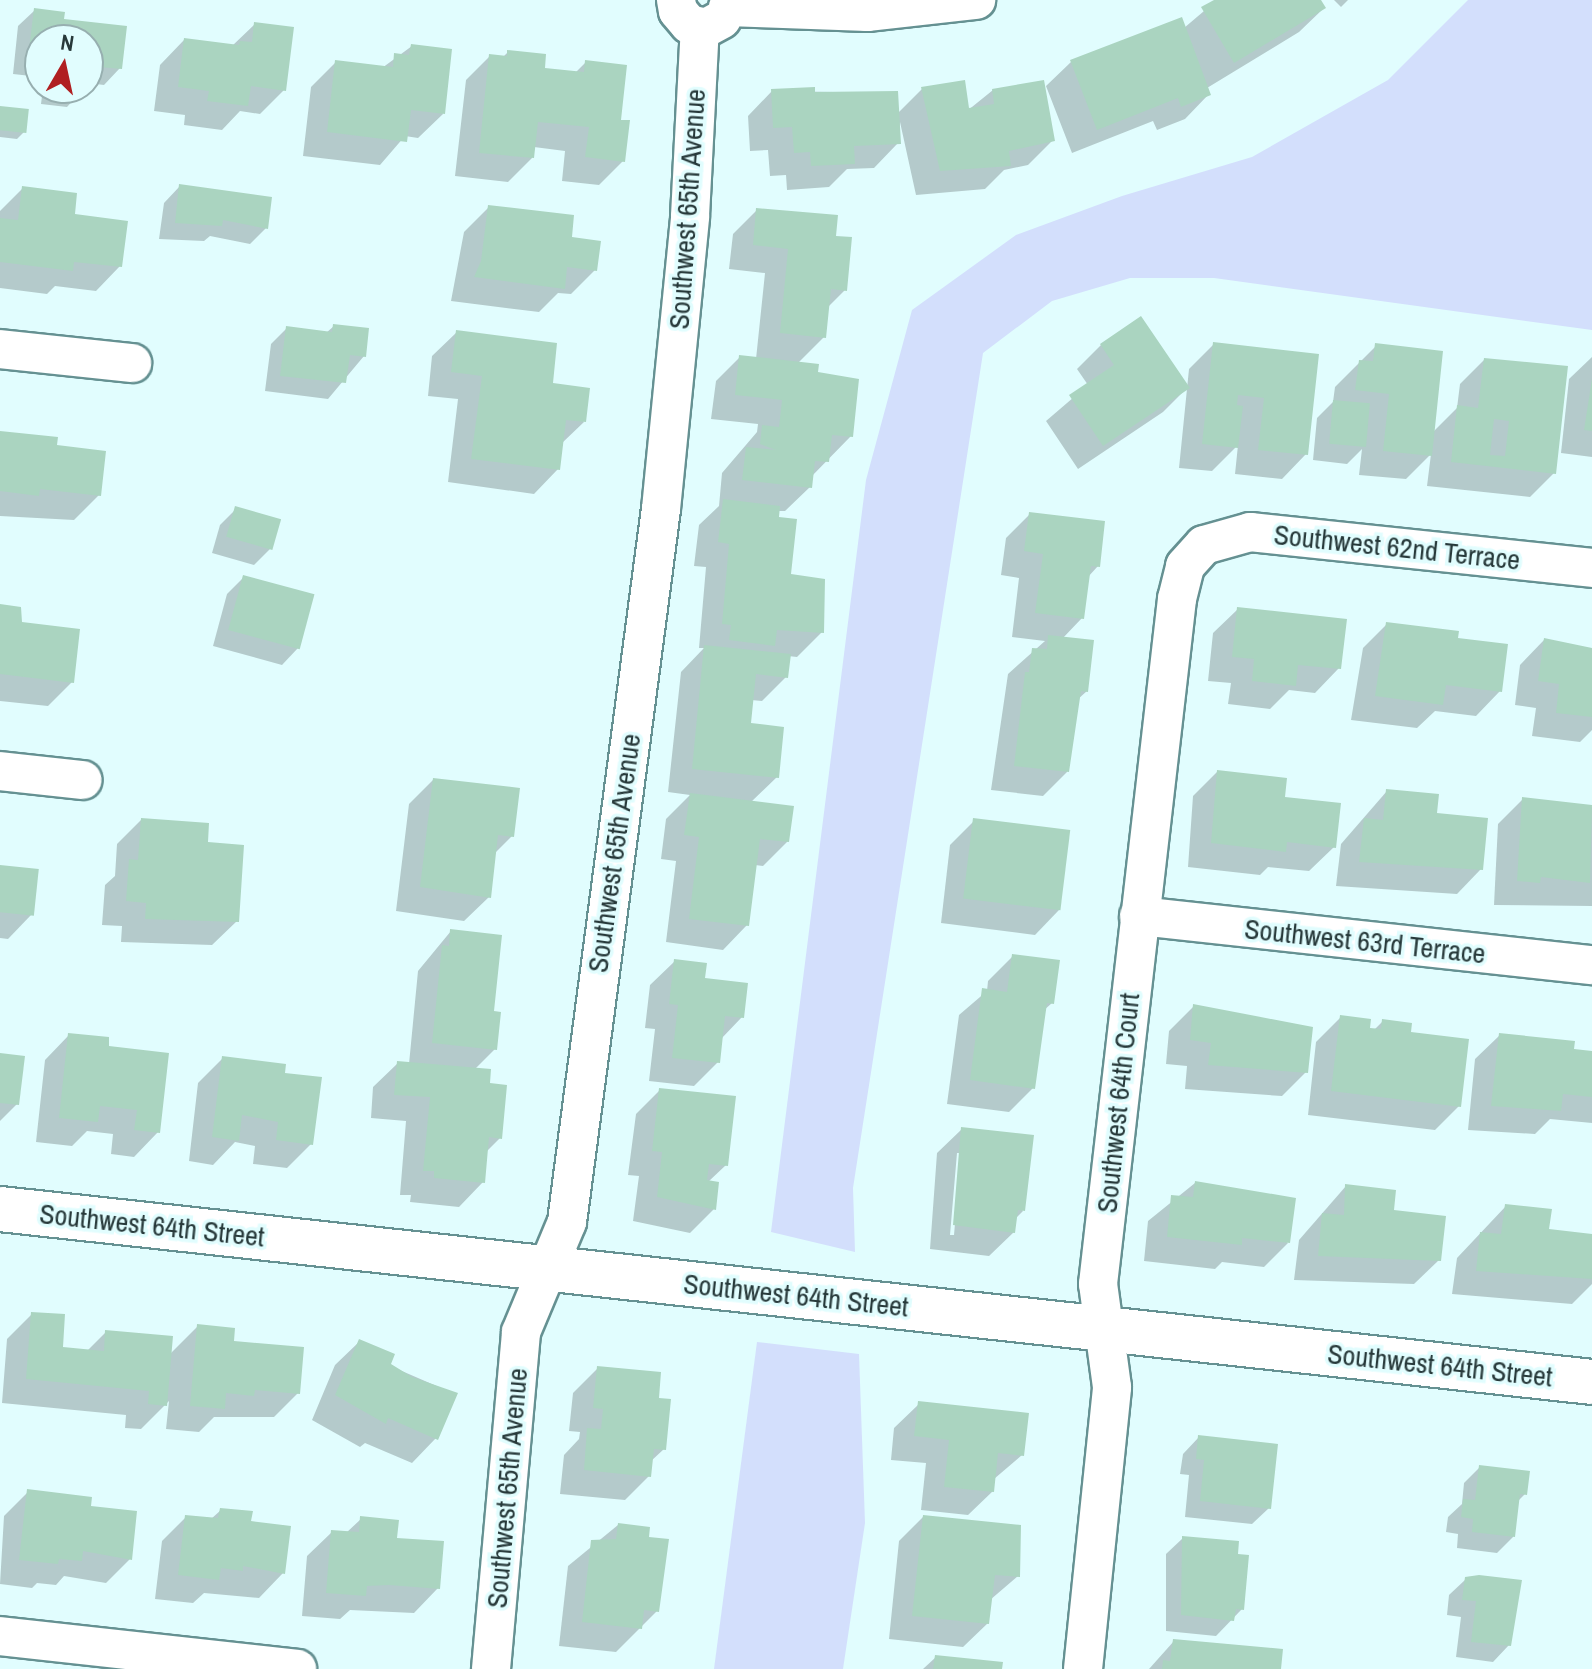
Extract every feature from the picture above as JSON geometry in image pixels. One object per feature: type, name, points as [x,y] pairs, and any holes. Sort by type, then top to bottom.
[{"type":"street","points":[[697,6],[867,12],[976,0]]},
{"type":"street","name":"Southwest 65th Avenue","points":[[491,1669],[521,1332],[567,1222],[661,509],[690,216],[697,6]]},
{"type":"street","points":[[0,349],[132,363]]},
{"type":"street","name":"Southwest 62nd Terrace","points":[[1204,545],[1234,533],[1264,532],[1592,568]]},
{"type":"street","name":"Southwest 64th Court","points":[[1083,1669],[1112,1387],[1098,1284],[1177,599],[1185,566],[1204,545]]},
{"type":"street","points":[[0,771],[83,780]]},
{"type":"street","name":"Southwest 63rd Terrace","points":[[1139,916],[1592,965]]},
{"type":"street","name":"Southwest 64th Street","points":[[0,1209],[1592,1382]]},
{"type":"street","points":[[0,1636],[297,1669]]},
{"type":"water","points":[[1468,0],[1592,0],[1592,330],[1214,278],[1130,278],[1052,301],[983,353],[853,1188],[855,1252],[771,1232],[866,480],[912,310],[1016,235],[1122,196],[1252,157],[1388,80]]},
{"type":"water","points":[[757,1342],[859,1354],[865,1523],[843,1669],[714,1669]]},
{"type":"building","points":[[1214,0],[1321,0],[1326,8],[1234,63],[1201,7]]},
{"type":"building","points":[[34,8],[65,12],[64,19],[127,26],[122,69],[104,67],[104,24],[32,24]]},
{"type":"building","points":[[1182,17],[1211,95],[1181,107],[1178,98],[1097,130],[1070,60]]},
{"type":"building","points":[[254,22],[294,27],[286,91],[251,86],[248,106],[207,101],[209,91],[178,87],[184,38],[239,45],[240,41],[252,42]]},
{"type":"building","points":[[411,44],[452,49],[445,114],[411,110],[407,142],[327,132],[335,60],[393,67],[394,53],[409,55]]},
{"type":"building","points":[[507,50],[546,54],[545,68],[584,72],[585,60],[627,65],[621,120],[630,120],[625,162],[585,157],[589,127],[538,122],[534,158],[479,153],[489,54],[507,56]]},
{"type":"building","points":[[965,80],[969,108],[994,104],[992,89],[1044,80],[1055,141],[1009,151],[1011,166],[940,171],[921,87]]},
{"type":"building","points":[[815,87],[815,92],[898,91],[901,144],[854,146],[855,164],[811,166],[810,152],[794,153],[792,127],[773,128],[771,89]]},
{"type":"building","points":[[0,106],[29,109],[26,133],[0,130]]},
{"type":"building","points":[[179,184],[272,197],[268,229],[223,220],[222,226],[175,223]]},
{"type":"building","points":[[22,186],[77,193],[75,214],[128,221],[122,267],[74,262],[73,271],[0,262],[0,218],[18,220]]},
{"type":"building","points":[[488,205],[574,215],[572,237],[601,241],[597,271],[567,267],[565,289],[474,277],[481,261]]},
{"type":"building","points":[[756,208],[838,215],[836,236],[852,237],[847,291],[831,289],[826,338],[780,333],[788,249],[753,245]]},
{"type":"building","points":[[1141,316],[1190,388],[1103,446],[1069,395],[1114,365],[1100,344]]},
{"type":"building","points":[[333,324],[369,328],[366,357],[350,355],[346,383],[280,376],[286,326],[332,332]]},
{"type":"building","points":[[456,330],[557,343],[553,383],[590,388],[586,422],[566,420],[560,470],[471,459],[482,376],[451,372]]},
{"type":"building","points":[[1213,342],[1319,354],[1308,455],[1258,450],[1264,398],[1238,395],[1237,405],[1243,406],[1238,448],[1202,444]]},
{"type":"building","points":[[1375,343],[1443,351],[1432,456],[1383,451],[1389,394],[1355,390],[1359,360],[1373,361]]},
{"type":"building","points":[[739,355],[819,364],[818,372],[859,379],[853,437],[832,435],[829,462],[815,461],[812,488],[742,480],[746,447],[776,450],[760,444],[762,425],[779,427],[782,400],[735,395]]},
{"type":"building","points":[[1484,358],[1568,366],[1556,474],[1451,462],[1457,405],[1478,408]],"holes":[[[1494,419],[1509,421],[1505,456],[1490,455]]]},
{"type":"building","points":[[1592,379],[1592,431],[1584,430]]},
{"type":"building","points":[[1333,400],[1370,403],[1366,447],[1329,444]]},
{"type":"building","points":[[0,431],[58,437],[57,445],[106,451],[101,496],[40,489],[39,496],[0,491]]},
{"type":"building","points":[[723,499],[780,506],[779,517],[797,519],[791,574],[825,579],[824,633],[777,630],[775,646],[729,640],[731,625],[722,624],[729,544],[718,542]]},
{"type":"building","points":[[235,506],[281,519],[272,550],[226,537]]},
{"type":"building","points":[[1029,512],[1105,521],[1100,567],[1091,566],[1084,619],[1035,613],[1043,554],[1024,551]]},
{"type":"building","points":[[243,575],[314,594],[300,649],[228,630]]},
{"type":"building","points":[[0,604],[21,607],[22,622],[80,629],[74,683],[0,674]]},
{"type":"building","points":[[1237,607],[1347,619],[1341,669],[1298,665],[1296,686],[1252,681],[1254,659],[1232,657]]},
{"type":"building","points":[[1386,622],[1459,631],[1458,638],[1508,644],[1502,692],[1446,685],[1443,705],[1375,696]]},
{"type":"building","points":[[1048,635],[1094,640],[1088,692],[1081,691],[1069,772],[1014,766],[1025,672],[1029,672],[1032,648],[1047,649]]},
{"type":"building","points":[[1544,638],[1592,648],[1592,717],[1556,713],[1559,684],[1538,681]]},
{"type":"building","points":[[704,645],[791,654],[788,678],[756,674],[751,723],[784,727],[779,778],[692,769]]},
{"type":"building","points":[[1217,770],[1287,778],[1285,797],[1341,803],[1336,848],[1287,842],[1286,852],[1211,843]]},
{"type":"building","points":[[433,778],[520,788],[514,837],[498,835],[491,898],[420,887]]},
{"type":"building","points":[[1386,789],[1439,794],[1437,813],[1488,818],[1483,870],[1359,862],[1364,818],[1383,820]]},
{"type":"building","points":[[690,793],[794,806],[789,842],[760,839],[749,926],[689,919],[699,837],[684,835]]},
{"type":"building","points":[[1522,797],[1592,805],[1590,883],[1541,877],[1540,883],[1517,881]]},
{"type":"building","points":[[141,818],[209,823],[208,842],[244,845],[239,922],[145,919],[146,903],[126,901],[129,859],[138,860]]},
{"type":"building","points":[[973,818],[1070,830],[1060,910],[963,898]]},
{"type":"building","points":[[0,865],[39,869],[34,916],[0,912]]},
{"type":"building","points":[[450,929],[502,935],[494,1011],[501,1012],[497,1050],[432,1043],[442,945],[449,946]]},
{"type":"building","points":[[1012,954],[1060,960],[1054,1004],[1047,1003],[1035,1089],[970,1080],[982,988],[1007,992]]},
{"type":"building","points":[[674,959],[707,963],[705,978],[748,983],[744,1018],[725,1016],[720,1063],[672,1058],[678,1005],[669,1004]]},
{"type":"building","points":[[1193,1004],[1313,1027],[1308,1073],[1208,1065],[1211,1043],[1190,1040]]},
{"type":"building","points":[[1340,1015],[1371,1019],[1370,1028],[1381,1029],[1382,1019],[1412,1023],[1411,1032],[1469,1039],[1461,1107],[1331,1091]]},
{"type":"building","points":[[68,1033],[109,1037],[109,1046],[169,1053],[160,1133],[134,1130],[137,1110],[100,1106],[98,1122],[59,1118]]},
{"type":"building","points":[[1499,1033],[1575,1041],[1574,1049],[1592,1051],[1592,1097],[1563,1094],[1561,1111],[1491,1106]]},
{"type":"building","points":[[0,1053],[25,1056],[19,1105],[0,1103]]},
{"type":"building","points":[[222,1056],[286,1064],[285,1073],[322,1077],[313,1145],[276,1140],[278,1122],[242,1115],[239,1141],[212,1137]]},
{"type":"building","points":[[397,1061],[491,1069],[490,1083],[507,1085],[502,1139],[489,1137],[485,1183],[434,1178],[434,1171],[423,1171],[430,1097],[394,1095]]},
{"type":"building","points":[[659,1088],[736,1096],[728,1166],[709,1164],[707,1180],[719,1182],[716,1210],[657,1197],[662,1152],[652,1151]]},
{"type":"building","points":[[961,1127],[1034,1135],[1025,1211],[1018,1210],[1015,1233],[953,1225]]},
{"type":"building","points":[[1195,1181],[1296,1198],[1290,1243],[1242,1238],[1242,1245],[1167,1237],[1171,1195],[1193,1197]]},
{"type":"building","points":[[1345,1184],[1396,1190],[1394,1210],[1446,1216],[1441,1261],[1318,1256],[1322,1213],[1344,1215]]},
{"type":"building","points":[[1505,1204],[1552,1209],[1549,1229],[1592,1234],[1592,1279],[1476,1271],[1480,1232],[1501,1234]]},
{"type":"building","points":[[31,1312],[65,1314],[63,1347],[104,1351],[105,1330],[173,1336],[167,1406],[148,1404],[149,1391],[26,1379]]},
{"type":"building","points":[[197,1324],[235,1328],[234,1341],[304,1347],[300,1394],[255,1390],[254,1396],[226,1393],[225,1409],[190,1406]]},
{"type":"building","points":[[359,1339],[395,1354],[391,1364],[412,1377],[458,1393],[438,1440],[388,1418],[386,1424],[335,1395]]},
{"type":"building","points":[[597,1366],[661,1372],[659,1398],[671,1399],[666,1450],[654,1449],[651,1477],[584,1470],[587,1428],[601,1429],[603,1409],[593,1408]]},
{"type":"building","points":[[918,1401],[1029,1413],[1024,1456],[998,1453],[994,1492],[944,1487],[949,1440],[914,1436]]},
{"type":"building","points":[[1198,1435],[1278,1444],[1271,1509],[1200,1501],[1204,1460],[1196,1459]]},
{"type":"building","points":[[1479,1465],[1530,1471],[1527,1495],[1520,1494],[1515,1537],[1472,1532],[1473,1519],[1461,1517],[1463,1499],[1475,1500]]},
{"type":"building","points":[[27,1489],[92,1497],[91,1506],[137,1511],[132,1560],[83,1551],[82,1561],[59,1559],[58,1564],[19,1560]]},
{"type":"building","points":[[220,1508],[253,1511],[251,1521],[291,1526],[285,1574],[243,1566],[243,1571],[221,1568],[219,1580],[178,1575],[185,1515],[218,1518]]},
{"type":"building","points":[[923,1515],[1021,1525],[1020,1577],[995,1575],[989,1624],[912,1616]]},
{"type":"building","points":[[360,1516],[399,1520],[397,1538],[444,1541],[440,1589],[389,1585],[367,1586],[366,1596],[326,1593],[331,1530],[359,1532]]},
{"type":"building","points":[[618,1523],[650,1527],[649,1537],[669,1539],[659,1612],[644,1610],[642,1629],[582,1622],[591,1540],[616,1539]]},
{"type":"building","points":[[1182,1536],[1239,1541],[1238,1554],[1249,1555],[1244,1610],[1236,1609],[1234,1621],[1181,1615]]},
{"type":"building","points":[[1479,1575],[1522,1580],[1511,1646],[1471,1642],[1476,1601],[1462,1600],[1465,1577]]},
{"type":"building","points":[[1173,1639],[1283,1649],[1281,1669],[1162,1669],[1163,1660],[1170,1661]]},
{"type":"building","points":[[935,1655],[1003,1662],[1002,1669],[933,1669]]}]
